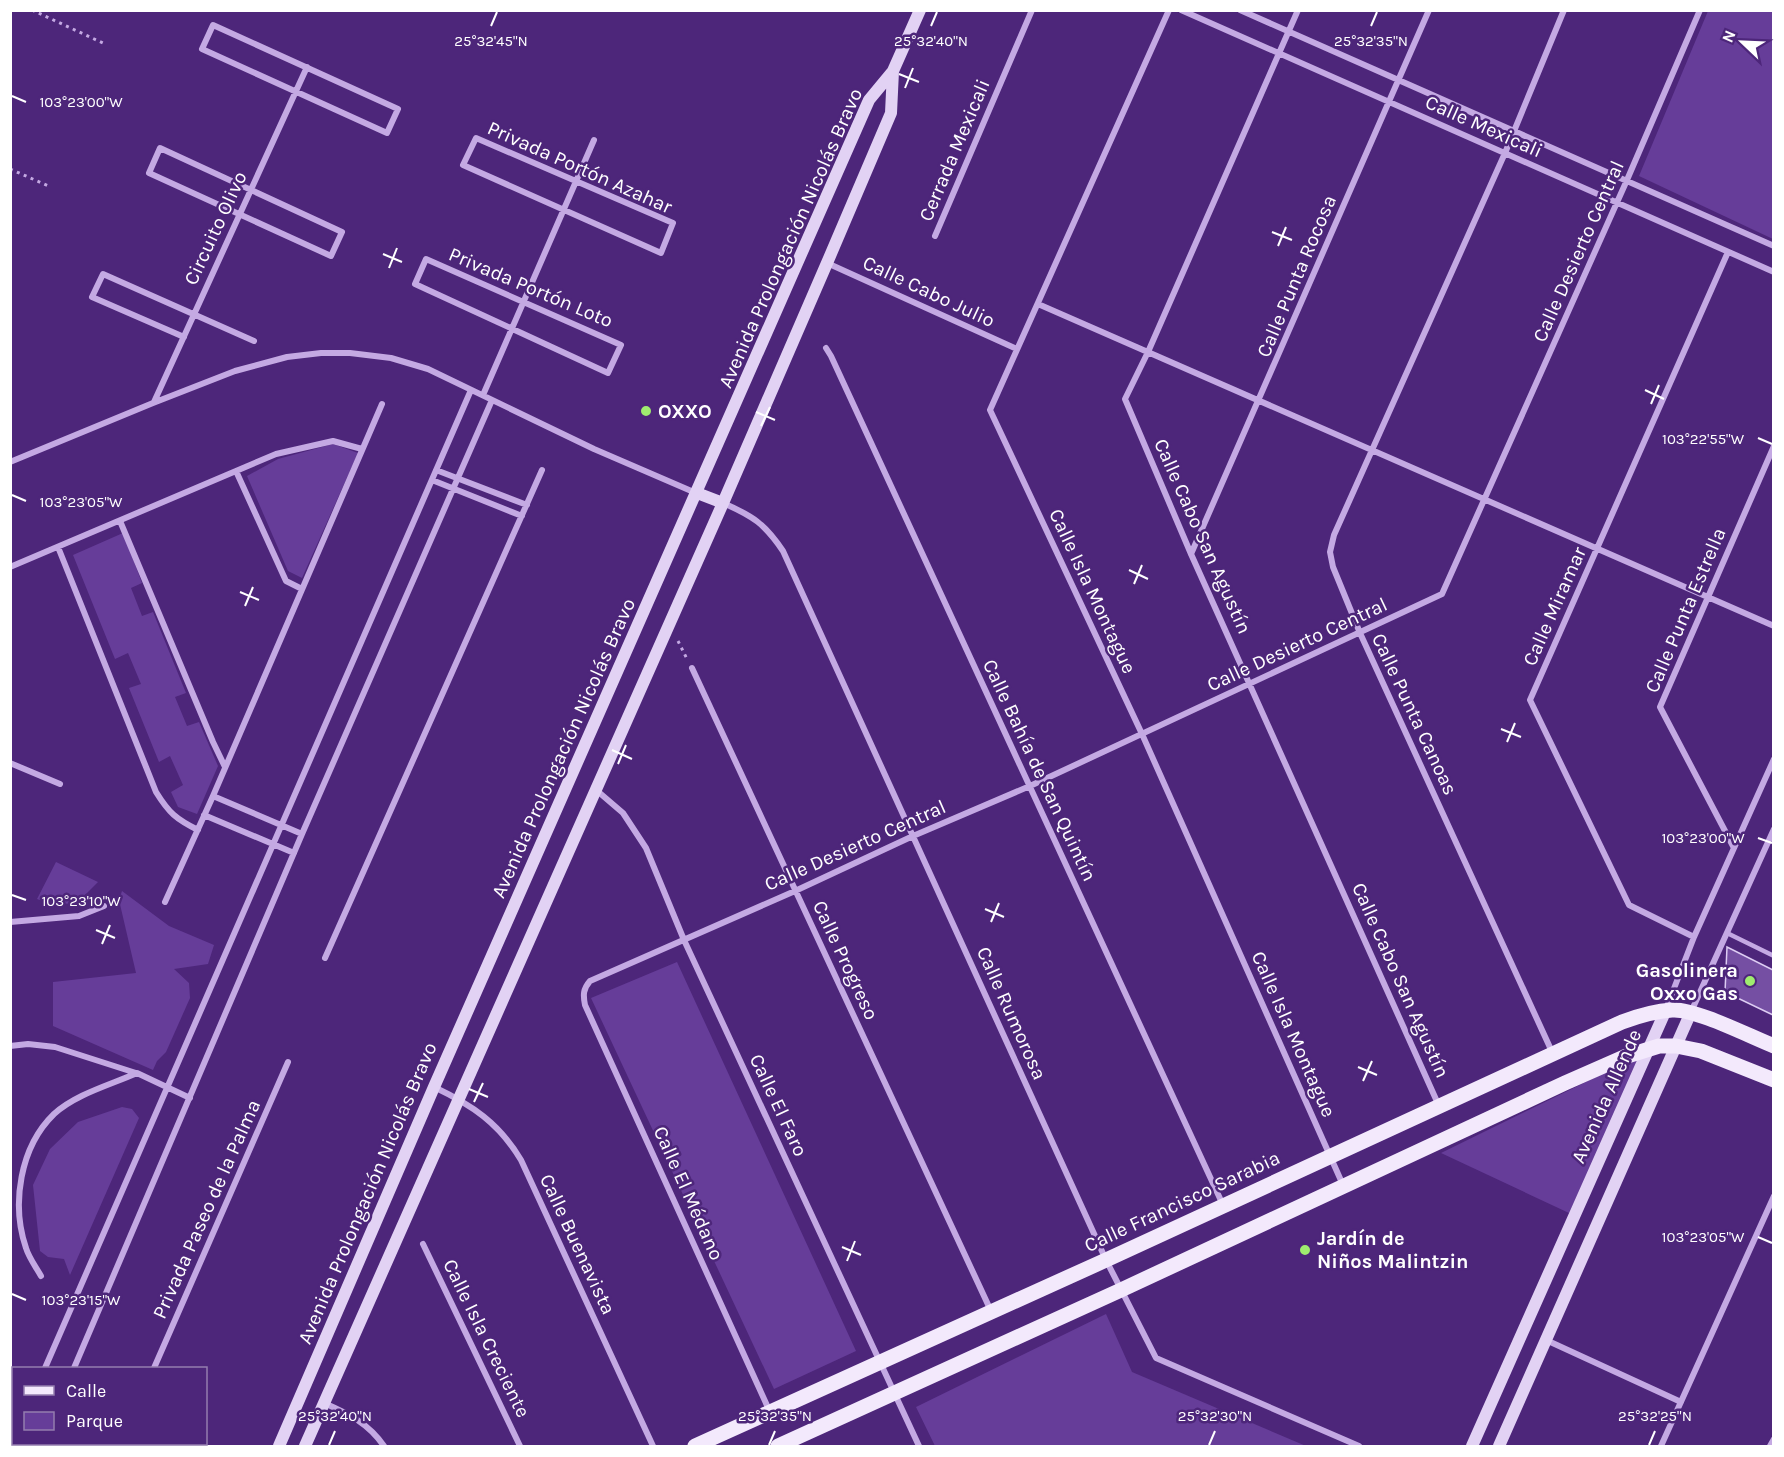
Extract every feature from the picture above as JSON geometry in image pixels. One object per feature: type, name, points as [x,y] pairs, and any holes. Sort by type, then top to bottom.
[{"type":"main road","name":"Avenida Prolongación Nicolás Bravo","points":[[279,1446],[869,100],[893,71],[920,10]]},
{"type":"main road","name":"Avenida Prolongación Nicolás Bravo","points":[[305,1446],[827,263],[891,113],[893,71]]},
{"type":"main road","points":[[697,493],[723,503]]},
{"type":"main road","name":"Calle Francisco Sarabia","points":[[695,1446],[1106,1260],[1622,1022],[1640,1015],[1672,1010],[1691,1012]]},
{"type":"main road","name":"Avenida Allende","points":[[1472,1446],[1665,1012]]},
{"type":"main road","points":[[1499,1446],[1691,1012],[1773,1046]]},
{"type":"main road","points":[[784,1445],[1624,1057],[1659,1046],[1676,1046],[1701,1051],[1773,1080]]},
{"type":"street","name":"Cerrada Mexicali","points":[[934,236],[1032,10]]},
{"type":"street","name":"Calle Isla Montague","points":[[1169,10],[990,410],[1142,734],[1344,1186]]},
{"type":"street","name":"Calle Mexicali","points":[[1181,10],[1773,272]]},
{"type":"street","name":"Calle Mexicali","points":[[1240,10],[1773,246]]},
{"type":"street","name":"Calle Cabo San Agustín","points":[[1298,10],[1148,352],[1125,399],[1191,554],[1251,683],[1439,1106]]},
{"type":"street","name":"Calle Punta Rocosa","points":[[1191,554],[1429,10]]},
{"type":"street","name":"Calle Punta Canoas","points":[[1553,1053],[1360,633],[1333,567],[1330,552],[1334,535],[1514,132],[1564,10]]},
{"type":"street","name":"Calle Desierto Central","points":[[585,987],[590,981],[1030,786],[1442,594],[1618,202],[1700,10]]},
{"type":"street","points":[[213,25],[398,109],[387,133],[296,91],[202,49],[213,25]]},
{"type":"street","name":"Circuito Olivo","points":[[153,403],[307,67]]},
{"type":"street","name":"Privada Portón Azahar","points":[[476,138],[576,181],[673,223],[661,253],[463,165],[476,138]]},
{"type":"street","points":[[483,395],[594,140]]},
{"type":"street","points":[[160,148],[251,190],[342,232],[331,256],[148,173],[160,148]]},
{"type":"street","name":"Calle Miramar","points":[[1694,937],[1629,905],[1530,700],[1728,252]]},
{"type":"street","name":"Privada Portón Loto","points":[[426,260],[524,302],[621,345],[608,373],[415,284],[426,260]]},
{"type":"street","name":"Calle Cabo Julio","points":[[827,263],[1017,350]]},
{"type":"street","points":[[184,337],[92,297],[103,274],[254,341]]},
{"type":"street","points":[[1038,304],[1773,626]]},
{"type":"street","name":"Calle Bahía de San Quintín","points":[[826,348],[1224,1206]]},
{"type":"street","points":[[10,462],[235,371],[287,357],[321,353],[350,353],[391,358],[428,369],[594,449],[697,493]]},
{"type":"street","points":[[45,1367],[471,390]]},
{"type":"street","points":[[74,1367],[302,834],[492,400]]},
{"type":"street","points":[[165,902],[382,404]]},
{"type":"street","points":[[10,567],[276,454],[333,441],[362,449]]},
{"type":"street","name":"Calle Punta Estrella","points":[[1734,848],[1660,707],[1773,446]]},
{"type":"street","points":[[436,470],[527,505]]},
{"type":"street","points":[[325,958],[542,470]]},
{"type":"street","points":[[236,471],[286,581],[302,589]]},
{"type":"street","points":[[432,480],[522,516]]},
{"type":"street","name":"Calle Rumorosa","points":[[723,503],[747,513],[762,524],[783,551],[1106,1260],[1156,1358],[1359,1446]]},
{"type":"street","points":[[120,521],[225,767]]},
{"type":"street","points":[[58,547],[156,792],[168,810],[179,820],[198,830]]},
{"type":"street","name":"Calle Progreso","points":[[692,668],[991,1312]]},
{"type":"street","name":"Avenida Allende","points":[[1665,1012],[1694,937],[1773,759]]},
{"type":"street","points":[[10,762],[60,784]]},
{"type":"street","name":"Calle El Faro","points":[[595,789],[623,813],[646,848],[684,940],[919,1446]]},
{"type":"street","points":[[213,796],[302,834]]},
{"type":"street","points":[[204,815],[294,853]]},
{"type":"street","points":[[1691,1012],[1773,828]]},
{"type":"street","points":[[10,922],[79,916],[104,906]]},
{"type":"street","name":"Calle El Médano","points":[[585,987],[583,996],[585,1005],[770,1412]]},
{"type":"street","points":[[10,1046],[28,1044],[55,1047],[137,1073],[190,1098]]},
{"type":"street","name":"Privada Paseo de la Palma","points":[[154,1367],[288,1062]]},
{"type":"street","points":[[41,1276],[26,1248],[20,1217],[20,1186],[27,1156],[38,1134],[55,1114],[72,1102],[137,1073]]},
{"type":"street","name":"Calle Buenavista","points":[[434,1088],[459,1099],[498,1128],[522,1160],[653,1446]]},
{"type":"street","points":[[1661,1446],[1773,1196]]},
{"type":"street","name":"Calle Isla Creciente","points":[[423,1244],[520,1446]]},
{"type":"street","points":[[1546,1340],[1681,1402]]},
{"type":"street","points":[[324,1402],[352,1415],[369,1428],[384,1446]]},
{"type":"street","points":[[1770,1446],[1773,1439]]},
{"type":"lane","points":[[1727,933],[1773,956]]},
{"type":"path","points":[[32,10],[105,44]]},
{"type":"path","points":[[10,169],[51,187]]},
{"type":"path","points":[[669,623],[692,668]]},
{"type":"green space","points":[[1708,11],[1773,11],[1773,239],[1639,176]]},
{"type":"green space","points":[[333,444],[358,453],[302,578],[288,571],[247,476],[278,459]]},
{"type":"green space","points":[[123,533],[142,583],[131,588],[142,616],[153,612],[186,693],[175,697],[187,726],[199,722],[218,766],[197,814],[178,807],[171,792],[183,785],[170,756],[159,762],[129,688],[141,684],[128,653],[115,659],[73,555]]},
{"type":"green space","points":[[56,862],[98,882],[76,904],[48,903],[37,899]]},
{"type":"green space","points":[[122,891],[169,926],[214,945],[208,964],[174,969],[189,983],[190,998],[166,1052],[157,1061],[153,1070],[53,1026],[53,982],[136,973],[119,900]]},
{"type":"green space","points":[[677,962],[856,1351],[774,1389],[591,998]]},
{"type":"green space","points":[[1639,1056],[1637,1065],[1569,1213],[1441,1153]]},
{"type":"green space","points":[[122,1107],[132,1109],[139,1118],[70,1275],[64,1259],[48,1257],[40,1251],[33,1185],[50,1149],[78,1122]]},
{"type":"green space","points":[[1106,1314],[1132,1372],[1306,1446],[935,1446],[916,1407]]},
{"type":"building","name":"Gasolinera Oxxo Gas","points":[[1727,947],[1773,970],[1773,1015],[1725,992]]},
{"type":"place","name":"OXXO","points":[[646,411]]},
{"type":"place","name":"Gasolinera Oxxo Gas","points":[[1750,981]]},
{"type":"place","name":"Jardín de Niños Malintzin","points":[[1305,1250]]}]
